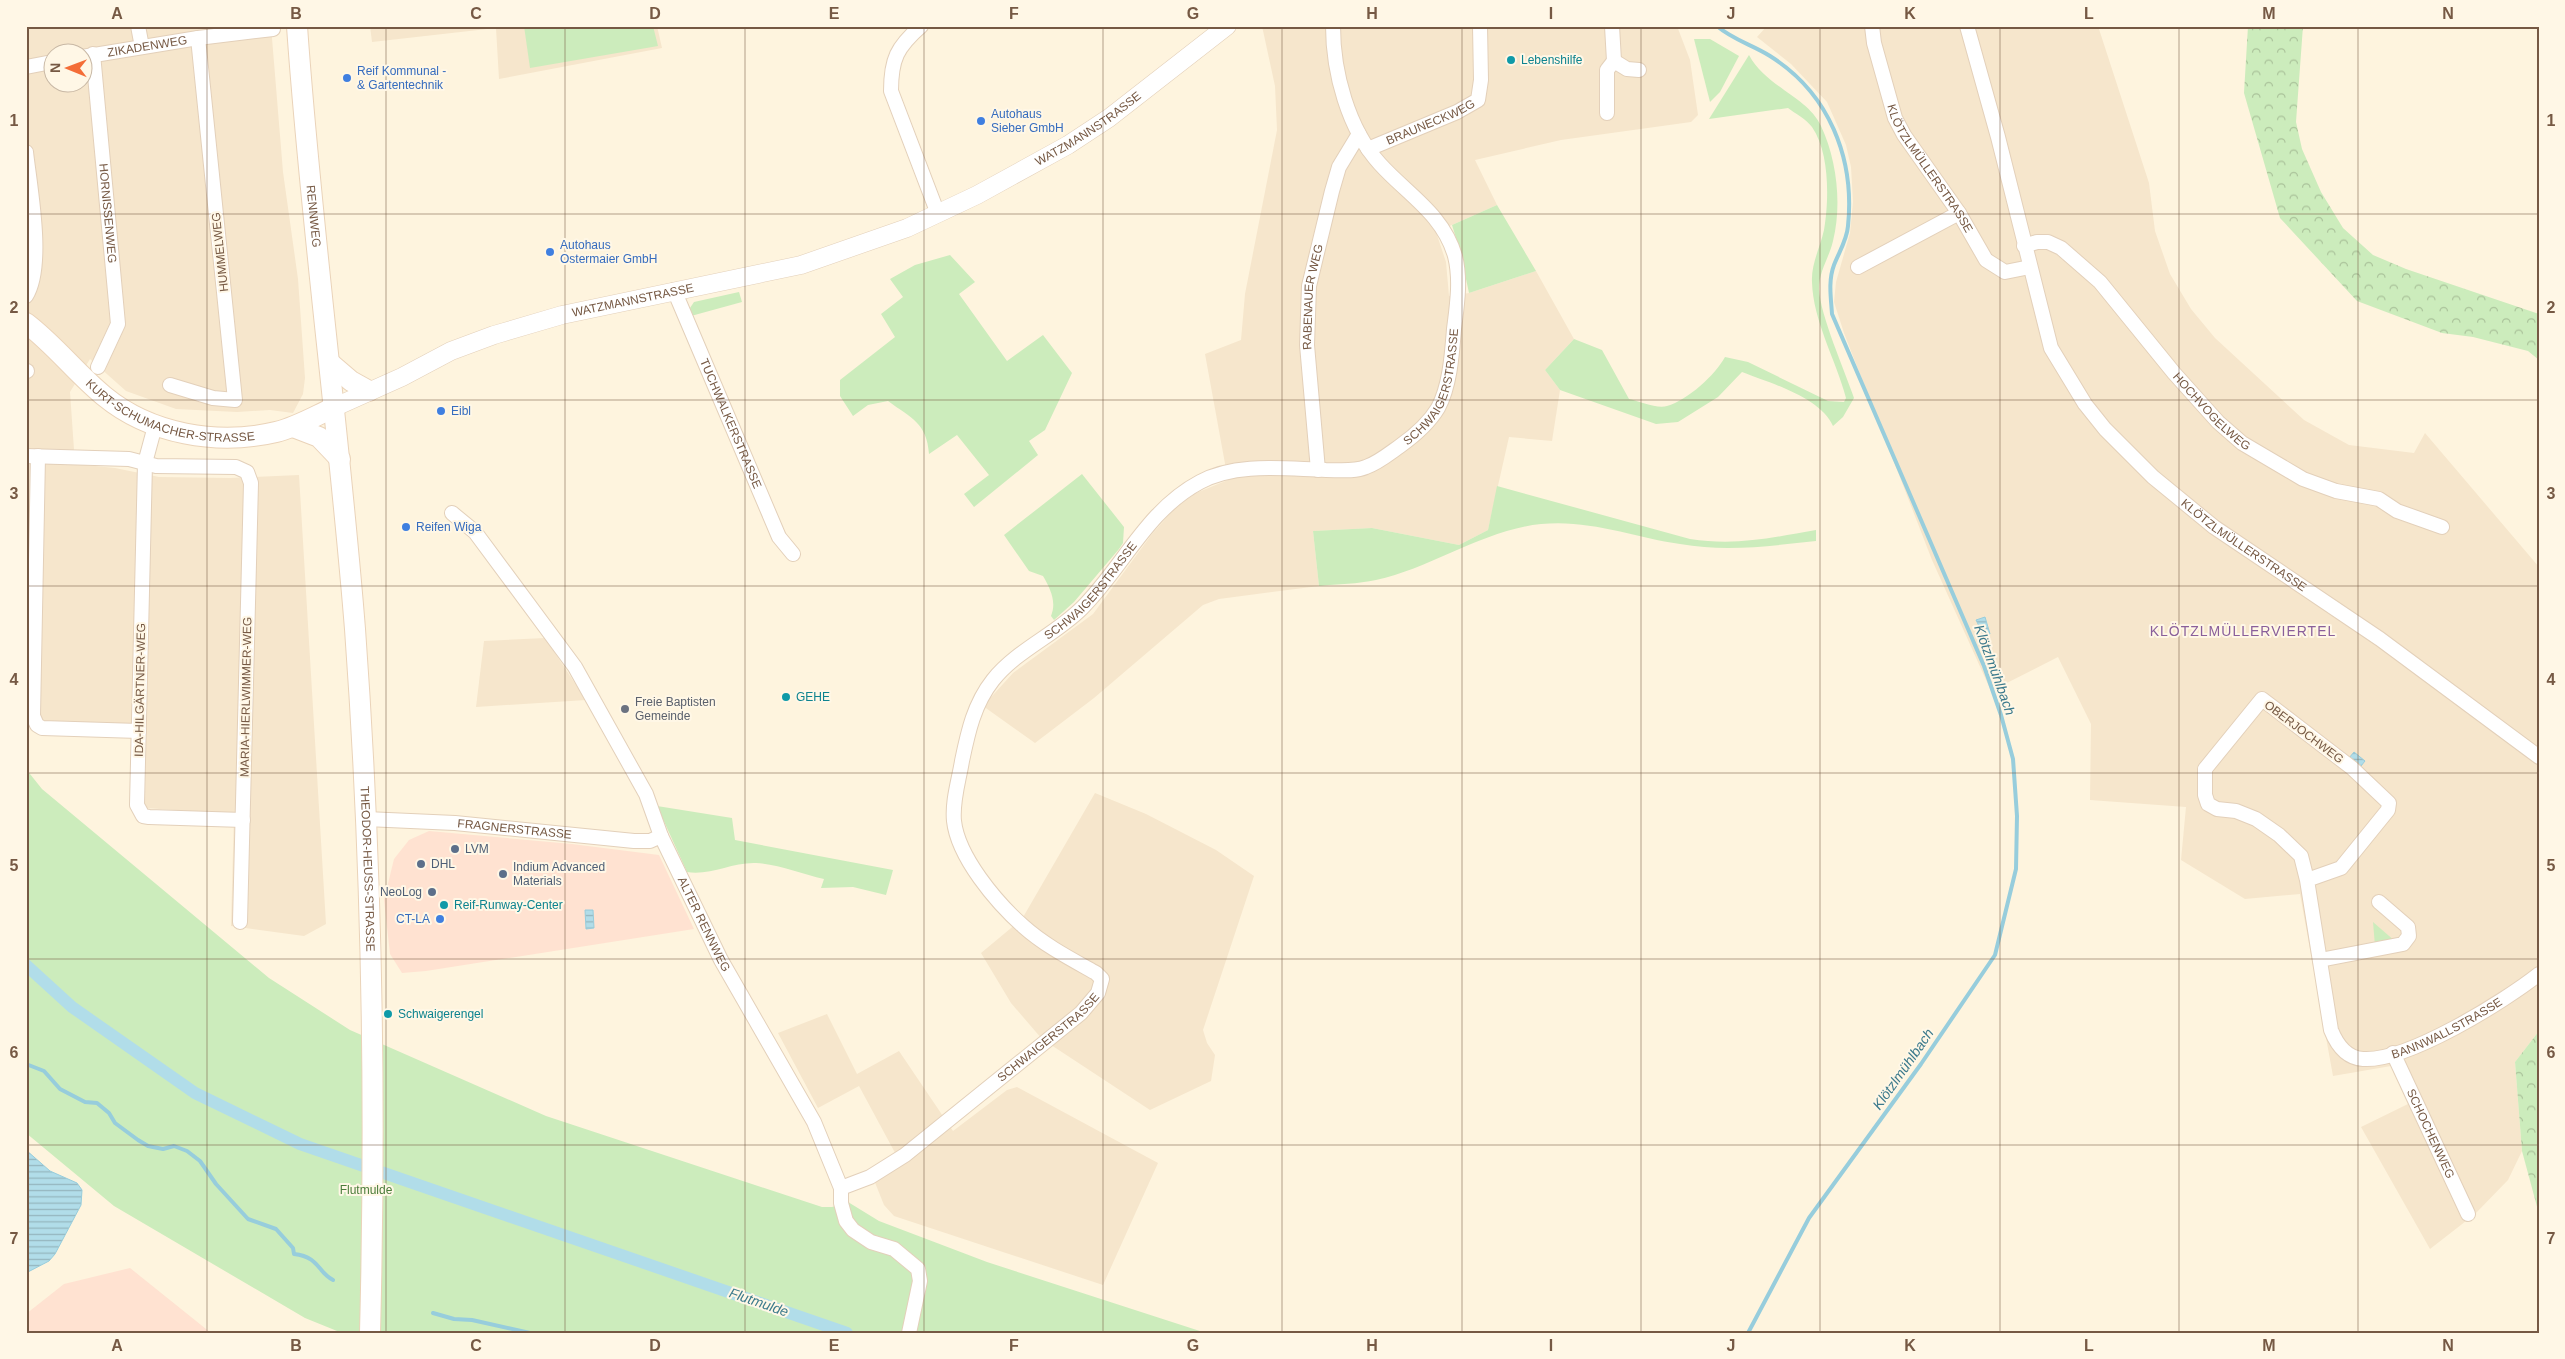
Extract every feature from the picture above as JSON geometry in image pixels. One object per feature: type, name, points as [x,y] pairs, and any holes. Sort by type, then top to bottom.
[{"type":"main road","name":"RENNWEG","points":[[296,26],[304,133],[335,406]]},
{"type":"main road","name":"KURT-SCHUMACHER-STRASSE","points":[[26,323],[47,339],[102,395],[135,418],[155,426],[191,435],[225,437],[259,435],[293,427],[335,406]]},
{"type":"main road","points":[[330,363],[351,381],[369,391]]},
{"type":"main road","name":"THEODOR-HEUSS-STRASSE","points":[[335,406],[355,630],[366,819],[373,1040],[370,1333]]},
{"type":"main road","points":[[293,427],[319,437],[340,459]]},
{"type":"street","points":[[138,26],[142,47]]},
{"type":"street","points":[[921,26],[906,40],[895,56],[891,73],[890,91],[938,214]]},
{"type":"street","name":"WATZMANNSTRASSE","points":[[335,406],[402,377],[451,351],[494,336],[562,315],[674,290],[744,278],[801,265],[869,242],[938,214],[1023,171],[1092,129],[1162,78],[1227,26]]},
{"type":"street","name":"SCHWAIGERSTRASSE","points":[[841,1188],[870,1177],[905,1155],[1081,1013],[1098,993],[1102,980],[1096,973],[1024,928],[1008,912],[971,865],[958,838],[954,819],[954,804],[969,730],[979,702],[992,681],[1008,665],[1080,611],[1106,581],[1158,513],[1184,492],[1203,480],[1244,470],[1318,470],[1366,467],[1416,433],[1438,408],[1453,344],[1458,278],[1455,255],[1432,213],[1383,167],[1358,134],[1342,89],[1335,57],[1333,26]]},
{"type":"street","name":"BRAUNECKWEG","points":[[1368,149],[1457,112],[1478,100],[1481,80],[1480,26]]},
{"type":"street","points":[[1607,113],[1607,70],[1614,61],[1612,26]]},
{"type":"street","name":"KLÖTZLMÜLLERSTRASSE","points":[[1872,26],[1874,43],[1894,118],[1960,213],[1986,260],[1997,269],[2005,272],[2016,272],[2030,267]]},
{"type":"street","name":"KLÖTZLMÜLLERSTRASSE","points":[[1967,26],[1998,137],[2051,348],[2085,404],[2129,455],[2214,527],[2380,639],[2539,757]]},
{"type":"street","name":"ZIKADENWEG","points":[[92,55],[198,38],[273,29]]},
{"type":"street","name":"HUMMELWEG","points":[[170,385],[213,398],[235,400],[198,38]]},
{"type":"street","points":[[1614,61],[1627,69],[1638,70]]},
{"type":"street","points":[[26,67],[42,64]]},
{"type":"street","name":"HORNISSENWEG","points":[[92,92],[118,324],[98,367]]},
{"type":"street","name":"RABENAUER WEG","points":[[1318,470],[1307,345],[1309,286],[1339,167],[1358,134]]},
{"type":"street","points":[[26,152],[36,258],[30,290],[26,296]]},
{"type":"street","points":[[1858,267],[1960,213]]},
{"type":"street","name":"HOCHVOGELWEG","points":[[2024,246],[2037,242],[2048,242],[2061,248],[2100,282],[2174,373],[2218,422],[2242,443],[2303,478],[2336,491],[2380,499],[2397,511],[2442,526]]},
{"type":"street","name":"TUCHWALKERSTRASSE","points":[[674,290],[775,528],[793,554]]},
{"type":"street","name":"IDA-HILGÄRTNER-WEG","points":[[155,426],[145,463],[138,805],[143,816],[243,820]]},
{"type":"street","points":[[139,731],[42,728],[36,725],[33,716],[32,456],[129,459],[145,463]]},
{"type":"street","name":"MARIA-HIERLWIMMER-WEG","points":[[145,463],[156,466],[236,467],[247,472],[251,483],[240,922]]},
{"type":"street","name":"ALTER RENNWEG","points":[[452,513],[474,532],[575,667],[646,794],[661,836],[722,960],[814,1122],[841,1188],[841,1203],[846,1221],[853,1230],[871,1242],[894,1249],[918,1269],[920,1281],[909,1333]]},
{"type":"street","name":"OBERJOCHWEG","points":[[2262,699],[2352,768],[2389,803],[2388,810],[2341,868],[2308,880],[2301,856],[2256,819],[2236,811],[2217,809],[2208,804],[2205,795],[2205,769],[2262,699]]},
{"type":"street","name":"FRAGNERSTRASSE","points":[[366,819],[456,823],[634,841],[650,841],[661,836]]},
{"type":"street","points":[[2308,880],[2320,960],[2403,944],[2409,936],[2408,927],[2379,902]]},
{"type":"street","name":"BANNWALLSTRASSE","points":[[2320,960],[2331,1030],[2337,1044],[2346,1052],[2364,1059],[2393,1053],[2457,1027],[2520,989],[2539,974]]},
{"type":"street","name":"SCHOCHENWEG","points":[[2393,1053],[2468,1214]]},
{"type":"shaded area","points":[[26,26],[271,26],[283,172],[298,279],[305,378],[303,394],[293,413],[270,410],[237,412],[176,409],[126,391],[90,359],[70,392],[75,464],[115,468],[159,477],[230,478],[299,475],[326,924],[304,936],[231,926],[234,814],[145,808],[146,725],[45,722],[36,714],[43,534],[26,535]]},
{"type":"shaded area","points":[[370,26],[657,26],[662,48],[499,79],[496,28],[372,42]]},
{"type":"shaded area","points":[[1262,26],[1677,26],[1690,60],[1698,115],[1691,122],[1561,140],[1475,160],[1497,205],[1436,232],[1446,262],[1449,296],[1469,293],[1536,271],[1574,339],[1545,370],[1560,390],[1552,441],[1509,437],[1488,530],[1459,545],[1372,528],[1313,531],[1319,586],[1219,599],[1203,605],[1094,698],[1035,743],[983,706],[1013,673],[1093,614],[1152,534],[1176,507],[1196,493],[1228,480],[1205,354],[1241,340],[1245,294],[1277,130],[1275,86]]},
{"type":"shaded area","points":[[1767,26],[2098,26],[2149,183],[2155,231],[2170,274],[2191,309],[2215,338],[2304,420],[2349,445],[2414,453],[2425,433],[2539,567],[2539,1031],[2515,1062],[2522,1151],[2508,1180],[2475,1214],[2430,1249],[2361,1127],[2408,1104],[2391,1066],[2333,1076],[2300,894],[2245,899],[2181,860],[2186,807],[2090,800],[2091,724],[2058,657],[1991,691],[1932,560],[1844,333],[1834,302],[1836,282],[1850,233],[1853,202],[1851,167],[1846,145],[1827,102],[1791,64],[1757,37]]},
{"type":"shaded area","points":[[545,638],[586,700],[476,707],[484,641]]},
{"type":"shaded area","points":[[1095,793],[1146,814],[1216,850],[1254,876],[1203,1030],[1207,1043],[1215,1055],[1211,1081],[1150,1110],[1042,1039],[1011,1003],[981,953],[1022,919]]},
{"type":"shaded area","points":[[429,831],[572,844],[659,855],[694,929],[426,971],[402,973],[390,954],[384,900],[394,859],[409,840]]},
{"type":"shaded area","points":[[827,1014],[857,1074],[899,1051],[953,1131],[1007,1090],[1017,1087],[1158,1163],[1103,1285],[894,1216],[884,1205],[874,1180],[900,1162],[859,1086],[818,1108],[778,1033]]},
{"type":"shaded area","points":[[130,1268],[211,1333],[26,1333],[26,1314],[64,1284]]},
{"type":"green space","points":[[524,26],[653,26],[658,46],[530,68]]},
{"type":"green space","points":[[2248,26],[2303,26],[2296,122],[2302,149],[2321,192],[2343,228],[2373,255],[2406,269],[2539,314],[2539,360],[2528,351],[2473,337],[2442,333],[2357,301],[2280,218],[2244,93]]},
{"type":"green space","points":[[1694,39],[1710,39],[1739,56],[1720,92],[1710,102]]},
{"type":"green space","points":[[1749,55],[1766,76],[1807,107],[1815,116],[1821,126],[1831,153],[1836,183],[1836,227],[1819,282],[1820,300],[1828,328],[1854,398],[1843,417],[1833,426],[1827,416],[1806,399],[1780,386],[1742,372],[1718,397],[1678,422],[1656,424],[1560,390],[1545,370],[1574,339],[1602,350],[1629,399],[1653,406],[1667,406],[1692,393],[1708,379],[1725,357],[1748,362],[1828,401],[1844,402],[1846,398],[1842,384],[1816,311],[1813,297],[1812,275],[1824,230],[1827,205],[1827,177],[1818,138],[1810,124],[1788,108],[1709,119]]},
{"type":"green space","points":[[1497,205],[1536,271],[1469,293],[1452,225]]},
{"type":"green space","points":[[950,255],[975,282],[959,294],[1007,361],[1043,335],[1072,373],[1045,430],[1029,441],[1038,455],[974,507],[964,494],[989,475],[957,435],[929,454],[928,444],[921,428],[911,417],[888,401],[868,405],[853,416],[840,396],[840,380],[895,337],[881,314],[903,297],[890,279],[915,265]]},
{"type":"green space","points":[[739,292],[742,302],[691,316],[690,308],[694,302]]},
{"type":"green space","points":[[1082,474],[1124,527],[1123,543],[1074,602],[1054,620],[1051,616],[1053,611],[1052,595],[1043,576],[1029,571],[1004,535]]},
{"type":"green space","points":[[1497,486],[1690,539],[1723,542],[1738,541],[1816,530],[1816,541],[1782,545],[1714,548],[1663,541],[1594,526],[1559,523],[1541,524],[1520,528],[1478,541],[1417,567],[1376,580],[1319,586],[1313,531],[1372,528],[1459,545],[1488,530]]},
{"type":"green space","name":"Flutmulde","points":[[26,769],[42,789],[269,978],[350,1030],[546,1116],[822,1207],[832,1207],[848,1202],[879,1221],[987,1262],[1206,1333],[342,1333],[305,1318],[114,1206],[26,1133]]},
{"type":"green space","points":[[657,806],[732,818],[735,840],[893,870],[886,895],[853,887],[821,888],[824,879],[781,867],[756,863],[747,863],[713,871],[687,872]]},
{"type":"green space","points":[[2373,922],[2396,942],[2375,946]]},
{"type":"green space","points":[[2539,1031],[2539,1214],[2522,1151],[2515,1062]]},
{"type":"water","points":[[1985,617],[1990,634],[1984,636],[1976,620]]},
{"type":"water","points":[[2354,752],[2365,761],[2361,766],[2349,758]]},
{"type":"water","points":[[585,910],[593,910],[594,928],[586,929]]},
{"type":"water","points":[[26,1150],[50,1171],[77,1183],[82,1190],[81,1205],[55,1254],[49,1261],[26,1273]]},
{"type":"waterway","name":"Klötzlmühlbach","points":[[1717,26],[1770,56],[1791,71],[1808,89],[1834,129],[1842,152],[1847,176],[1849,201],[1847,231],[1831,277],[1832,314],[1984,666],[2001,715],[2013,759],[2017,816],[2016,869],[1995,955],[1921,1064],[1809,1218],[1748,1333]]},
{"type":"waterway","name":"Flutmulde","points":[[26,965],[72,1007],[195,1093],[300,1144],[847,1333]]},
{"type":"waterway","points":[[26,1064],[44,1071],[60,1089],[85,1102],[97,1103],[109,1113],[115,1123],[148,1146],[163,1149],[174,1146],[187,1151],[200,1161],[216,1184],[248,1219],[276,1229],[293,1248],[294,1254],[314,1261],[333,1280]]},
{"type":"waterway","points":[[433,1313],[454,1319],[472,1320],[530,1333]]},
{"type":"place","name":"Lebenshilfe","points":[[1511,60]]},
{"type":"place","name":"Reif Kommunal - & Gartentechnik","points":[[347,78]]},
{"type":"place","name":"Autohaus Sieber GmbH","points":[[981,121]]},
{"type":"place","name":"Autohaus Ostermaier GmbH","points":[[550,252]]},
{"type":"place","name":"Eibl","points":[[441,411]]},
{"type":"place","name":"Reifen Wiga","points":[[406,527]]},
{"type":"place","name":"GEHE","points":[[786,697]]},
{"type":"place","name":"Freie Baptisten Gemeinde","points":[[625,709]]},
{"type":"place","name":"LVM","points":[[455,849]]},
{"type":"place","name":"DHL","points":[[421,864]]},
{"type":"place","name":"Indium Advanced Materials","points":[[503,874]]},
{"type":"place","name":"NeoLog","points":[[432,892]]},
{"type":"place","name":"Reif-Runway-Center","points":[[444,905]]},
{"type":"place","name":"CT-LA","points":[[440,919]]},
{"type":"place","name":"Schwaigerengel","points":[[388,1014]]},
{"type":"district","name":"KLÖTZLMÜLLERVIERTEL","points":[[2243,631]]}]
